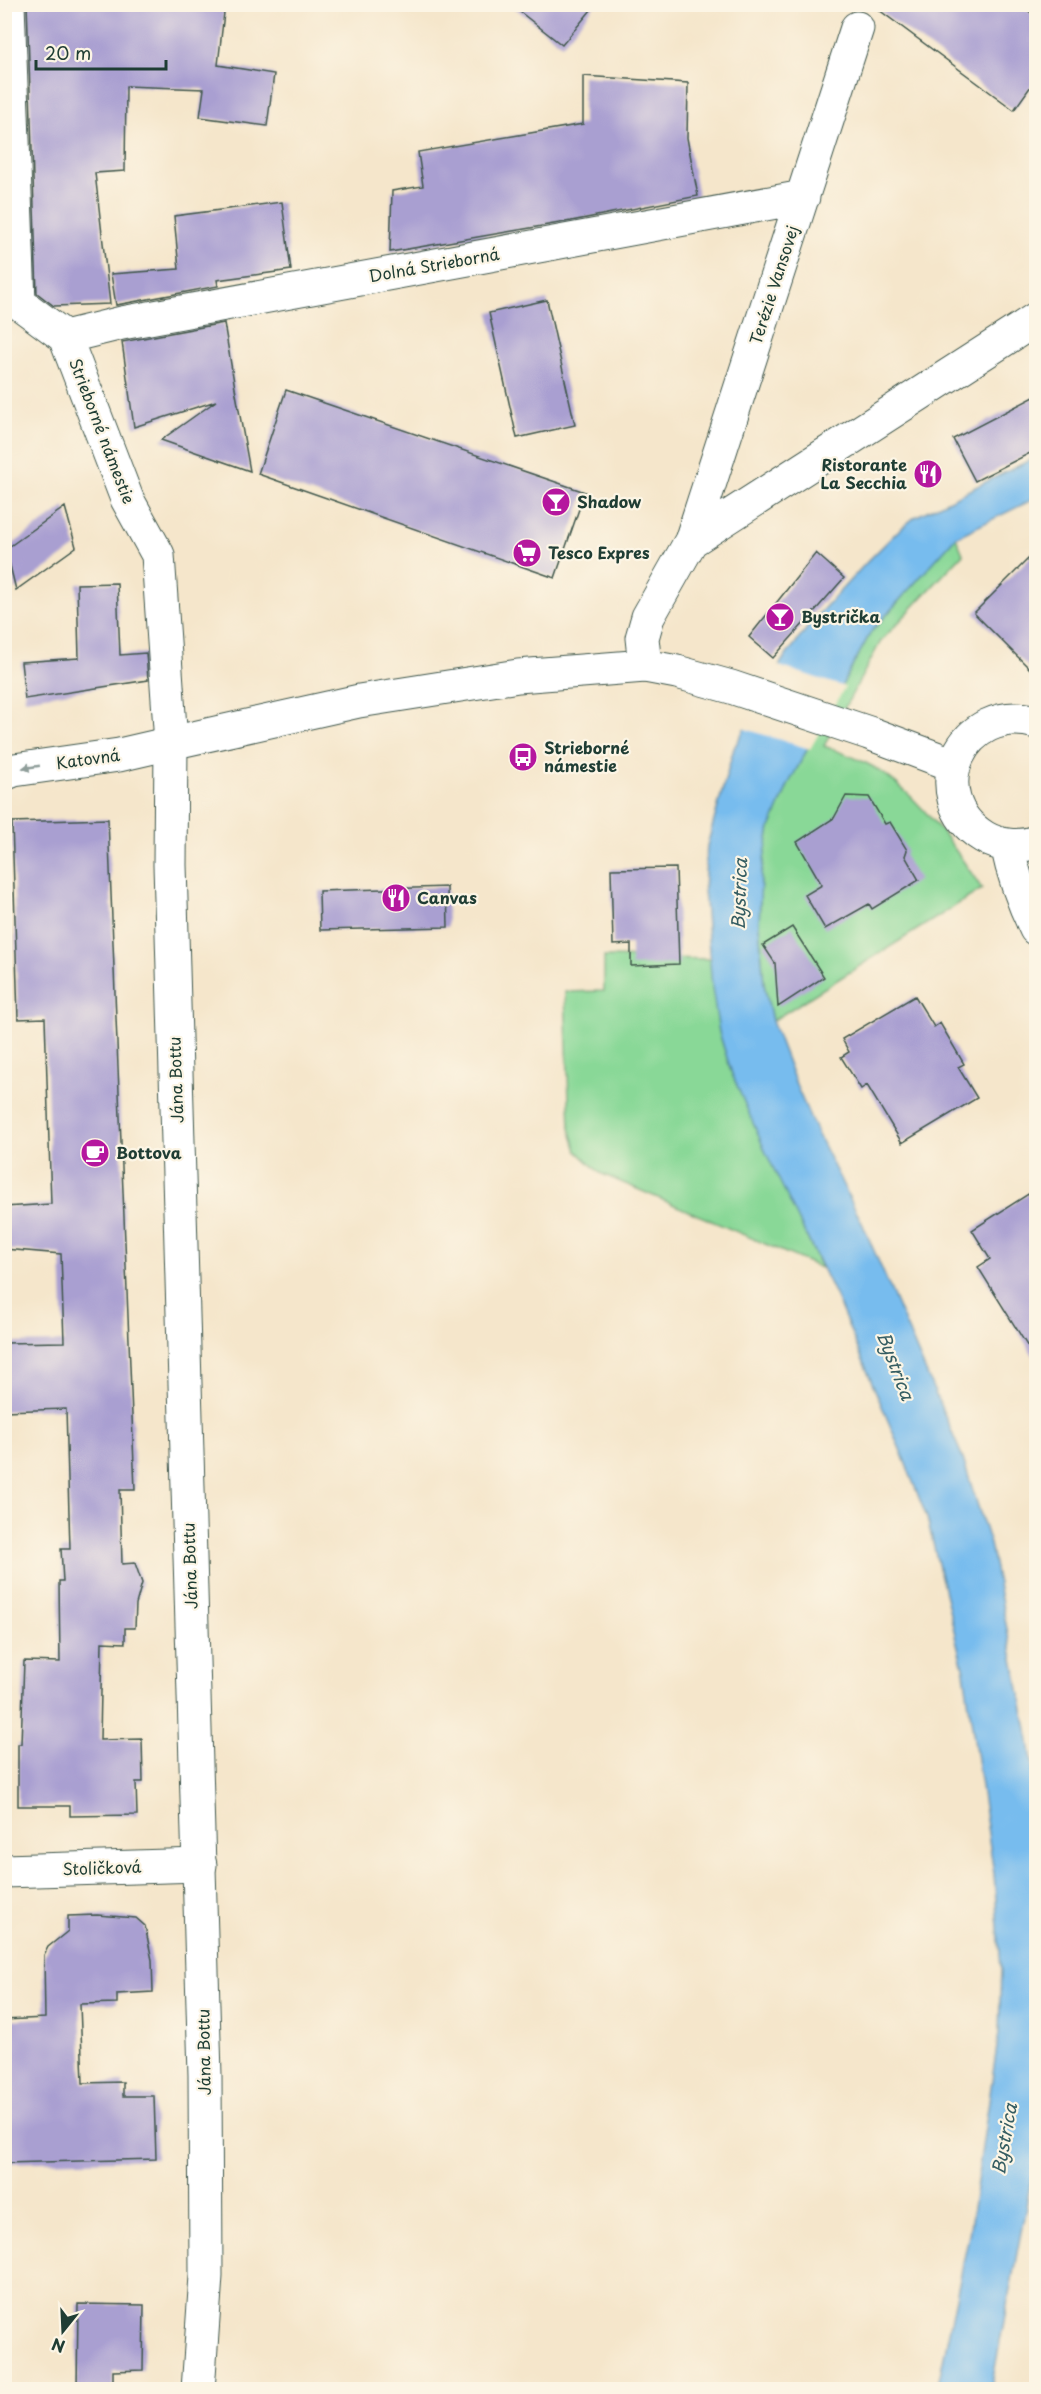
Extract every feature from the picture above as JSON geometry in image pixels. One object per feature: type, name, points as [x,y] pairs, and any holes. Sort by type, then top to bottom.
[{"type":"street","points":[[8,4],[12,303]]},
{"type":"street","name":"Terézie Vansovej","points":[[645,666],[642,638],[648,617],[691,542],[857,28]]},
{"type":"street","name":"Dolná Strieborná","points":[[65,337],[134,321],[802,197]]},
{"type":"street","name":"Strieborné námestie","points":[[12,303],[65,337],[127,499],[158,555],[171,743]]},
{"type":"street","name":"Terézie Vansovej","points":[[691,542],[1036,319]]},
{"type":"street","points":[[171,743],[359,701],[518,676],[645,666],[677,672],[746,692],[869,733],[954,765]]},
{"type":"street","points":[[1036,722],[1007,718],[989,724],[974,734],[961,748],[954,765],[951,783],[954,801],[962,817],[974,831],[990,840],[1022,844],[1011,869],[1036,929]]},
{"type":"street","name":"Katovná","points":[[4,774],[14,770],[119,755],[171,743]]},
{"type":"street","name":"Jána Bottu","points":[[171,743],[170,865],[205,2075],[206,2276],[198,2390]]},
{"type":"street","name":"Stoličková","points":[[4,1870],[200,1865]]},
{"type":"green space","points":[[956,537],[963,554],[881,641],[824,746],[870,765],[898,785],[938,826],[982,889],[772,1021],[764,984],[759,925],[761,874],[770,828],[789,783],[871,632]]},
{"type":"green space","points":[[604,957],[710,959],[719,1032],[732,1074],[821,1268],[600,1173],[577,1151],[570,1128],[565,992],[604,991]]},
{"type":"water","name":"Bystrica","points":[[1036,457],[1036,498],[956,537],[871,632],[789,783],[770,828],[761,874],[759,925],[764,984],[772,1021],[799,1092],[863,1225],[962,1456],[990,1544],[1028,1734],[1036,1789],[1035,2159],[991,2389],[937,2390],[969,2235],[999,2033],[1001,1968],[994,1874],[964,1672],[927,1518],[837,1299],[766,1153],[732,1074],[719,1032],[712,987],[704,889],[707,846],[734,748],[782,661],[814,619],[867,562],[915,517]]},
{"type":"pier","points":[[776,665],[845,687],[810,749],[742,728]]},
{"type":"building","points":[[27,4],[225,4],[218,65],[274,74],[267,126],[200,117],[204,89],[126,86],[125,171],[95,173],[110,304],[54,306],[37,293]]},
{"type":"building","points":[[510,4],[596,4],[562,45]]},
{"type":"building","points":[[871,4],[1020,4],[1036,17],[1036,79],[1014,110]]},
{"type":"building","points":[[583,76],[688,83],[687,138],[698,196],[571,221],[390,252],[392,191],[423,186],[418,152],[583,124]]},
{"type":"building","points":[[282,202],[291,270],[217,280],[218,286],[116,305],[111,274],[179,269],[174,216]]},
{"type":"building","points":[[547,300],[575,425],[517,438],[489,313]]},
{"type":"building","points":[[224,323],[250,471],[161,440],[216,401],[134,427],[122,342]]},
{"type":"building","points":[[286,390],[585,492],[555,578],[258,474]]},
{"type":"building","points":[[1036,396],[1036,450],[975,481],[953,439]]},
{"type":"building","points":[[65,507],[76,547],[16,590],[6,549]]},
{"type":"building","points":[[1036,551],[1036,675],[974,613]]},
{"type":"building","points":[[816,553],[844,578],[773,658],[749,637]]},
{"type":"building","points":[[117,583],[120,655],[146,653],[148,680],[25,699],[21,662],[79,658],[77,584]]},
{"type":"building","points":[[846,796],[869,797],[885,824],[890,822],[907,850],[905,856],[919,880],[872,909],[869,904],[825,929],[805,895],[822,885],[797,842],[834,818]]},
{"type":"building","points":[[108,819],[135,1490],[120,1490],[122,1564],[135,1563],[142,1583],[136,1604],[135,1628],[125,1628],[125,1643],[102,1642],[100,1740],[142,1739],[143,1782],[136,1782],[137,1815],[70,1816],[70,1806],[18,1806],[18,1744],[21,1744],[24,1661],[60,1662],[59,1581],[63,1581],[61,1549],[70,1549],[66,1409],[4,1411],[4,1343],[64,1342],[61,1254],[4,1249],[4,1207],[51,1204],[45,1018],[18,1019],[12,822]]},
{"type":"building","points":[[676,868],[679,964],[631,966],[631,944],[613,945],[611,869]]},
{"type":"building","points":[[447,887],[448,927],[320,930],[319,891]]},
{"type":"building","points":[[792,927],[824,977],[778,1007],[775,963],[763,945]]},
{"type":"building","points":[[915,996],[934,1027],[940,1023],[964,1064],[958,1067],[977,1098],[902,1143],[867,1085],[861,1089],[841,1057],[849,1052],[842,1039]]},
{"type":"building","points":[[1036,1189],[1036,1360],[978,1267],[990,1259],[972,1230]]},
{"type":"building","points":[[97,1915],[136,1918],[145,1926],[152,1960],[153,1992],[117,1994],[117,2003],[80,2004],[83,2083],[123,2082],[123,2096],[154,2096],[156,2159],[4,2163],[4,2020],[45,2018],[44,1955],[48,1947],[68,1931],[68,1916]]},
{"type":"building","points":[[78,2304],[144,2305],[143,2370],[113,2371],[113,2390],[77,2390]]},
{"type":"place","name":"Ristorante La Secchia","points":[[928,474]]},
{"type":"place","name":"Shadow","points":[[556,502]]},
{"type":"place","name":"Tesco Expres","points":[[527,553]]},
{"type":"place","name":"Bystrička","points":[[780,617]]},
{"type":"place","name":"Strieborné námestie","points":[[523,757]]},
{"type":"place","name":"Canvas","points":[[396,898]]},
{"type":"place","name":"Bottova","points":[[95,1153]]}]
